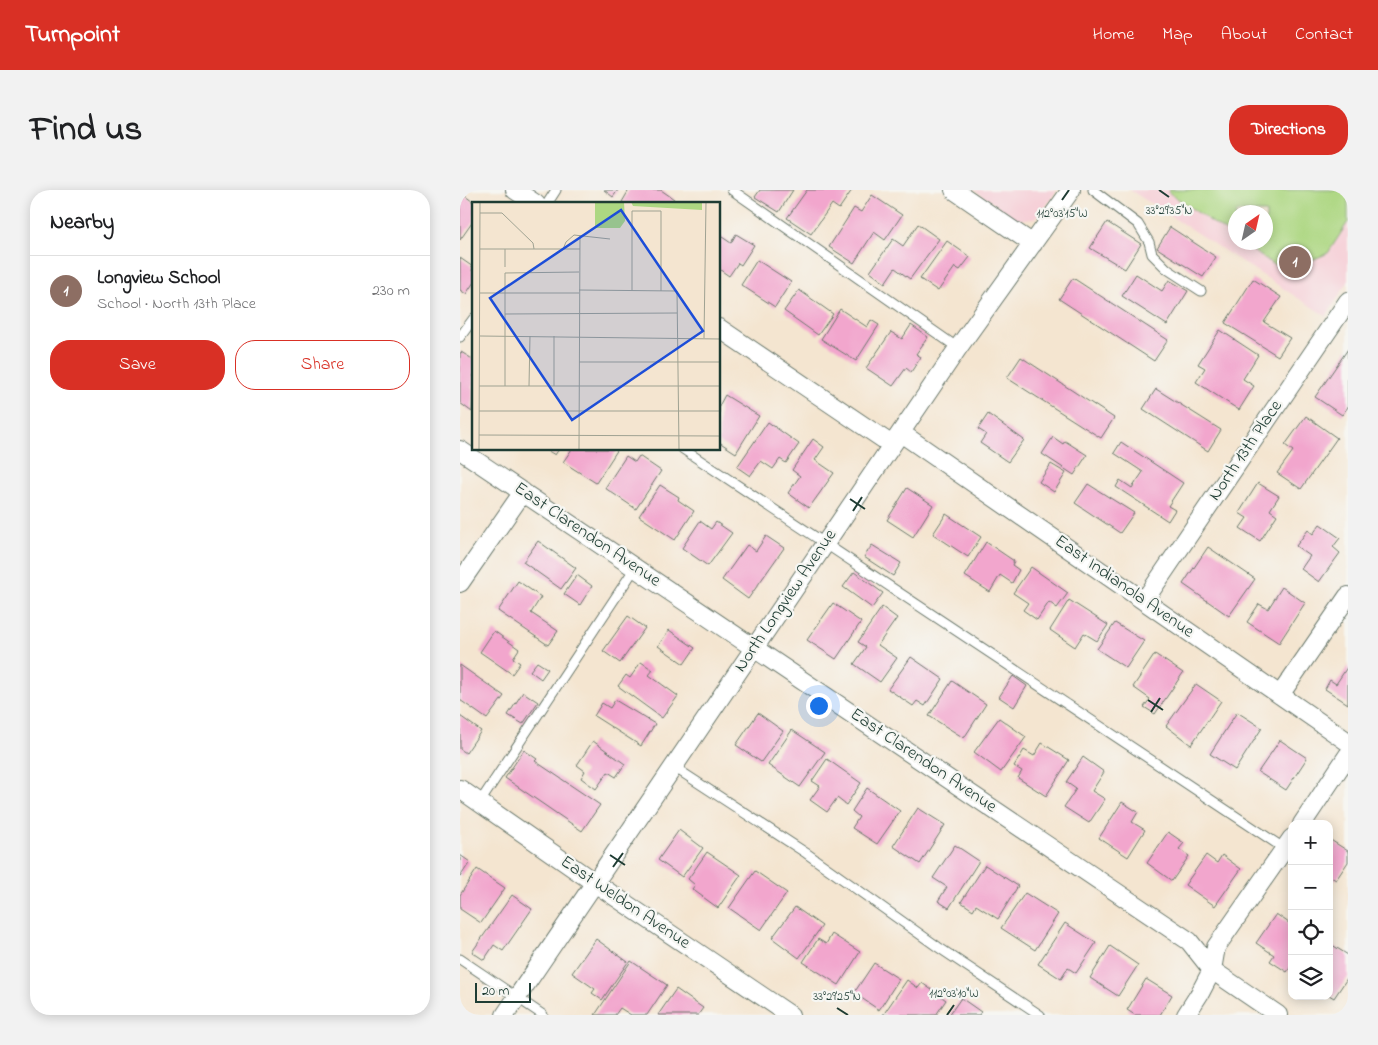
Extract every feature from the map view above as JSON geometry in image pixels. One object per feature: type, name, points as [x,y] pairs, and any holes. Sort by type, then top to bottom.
[{"type":"street","points":[[515,190],[533,202]]},
{"type":"street","points":[[954,190],[1033,244]]},
{"type":"street","name":"North Longview Avenue","points":[[505,1015],[958,348],[1071,190]]},
{"type":"street","name":"North 13th Place","points":[[1144,601],[1348,301]]},
{"type":"street","name":"East Indianola Avenue","points":[[720,329],[896,439],[1144,601],[1348,742]]},
{"type":"street","name":"East Clarendon Avenue","points":[[460,450],[1188,941],[1212,970],[1278,1015]]},
{"type":"street","points":[[460,583],[522,492]]},
{"type":"street","points":[[1280,695],[1348,596]]},
{"type":"street","points":[[1305,820],[1348,755]]},
{"type":"street","name":"East Weldon Avenue","points":[[460,789],[790,1015]]},
{"type":"street","points":[[1186,1015],[1212,970],[1216,947],[1288,844]]},
{"type":"lane","points":[[548,202],[556,190]]},
{"type":"lane","points":[[732,190],[958,348]]},
{"type":"lane","points":[[1093,190],[1138,224],[1149,242],[1152,254],[1168,269],[1201,291]]},
{"type":"lane","points":[[460,337],[472,321]]},
{"type":"lane","points":[[684,450],[825,544],[1288,844]]},
{"type":"lane","points":[[480,802],[635,568]]},
{"type":"lane","points":[[674,767],[806,853],[938,947],[1040,1015]]},
{"type":"lane","points":[[460,958],[543,1015]]},
{"type":"shaded area","points":[[974,190],[1057,190],[1042,212],[1035,218],[1018,220]]},
{"type":"shaded area","points":[[1130,190],[1348,190],[1348,282],[1326,316]]},
{"type":"green space","points":[[1169,190],[1348,190],[1348,222],[1328,253],[1285,272],[1252,250],[1273,250],[1273,205],[1228,205],[1228,233],[1168,192]]},
{"type":"building","points":[[604,190],[618,190],[613,197]]},
{"type":"building","points":[[629,190],[661,190],[674,199],[672,202],[622,202]]},
{"type":"building","points":[[760,190],[793,190],[779,212],[755,197]]},
{"type":"building","points":[[807,190],[852,190],[839,209],[832,204],[811,234],[787,218]]},
{"type":"building","points":[[872,195],[902,215],[885,240],[874,232],[854,263],[829,247],[854,208],[861,212]]},
{"type":"building","points":[[465,196],[473,202],[472,223],[460,240],[460,198],[462,200]]},
{"type":"building","points":[[1107,222],[1141,244],[1125,269],[1090,248]]},
{"type":"building","points":[[918,224],[939,239],[910,279],[895,268],[885,283],[870,272],[893,239],[903,246]]},
{"type":"building","points":[[1170,227],[1216,257],[1203,277],[1157,248]]},
{"type":"building","points":[[736,234],[754,245],[741,265],[738,263],[729,276],[720,270],[720,236],[731,243]]},
{"type":"building","points":[[947,241],[970,257],[960,270],[955,267],[938,291],[920,279]]},
{"type":"building","points":[[460,258],[472,266],[472,285],[466,294],[460,290]]},
{"type":"building","points":[[757,260],[791,282],[775,307],[741,285]]},
{"type":"building","points":[[1136,274],[1162,291],[1169,280],[1188,291],[1167,325],[1122,296]]},
{"type":"building","points":[[1073,278],[1168,340],[1154,361],[1059,299]]},
{"type":"building","points":[[1253,279],[1281,297],[1264,322],[1290,338],[1278,356],[1225,323]]},
{"type":"building","points":[[799,290],[833,314],[818,335],[784,311]]},
{"type":"building","points":[[840,309],[867,327],[871,320],[879,325],[856,361],[821,339]]},
{"type":"building","points":[[911,325],[928,337],[916,354],[921,357],[911,372],[906,368],[893,386],[866,368],[891,332],[902,339]]},
{"type":"building","points":[[1220,330],[1258,355],[1243,379],[1254,386],[1239,410],[1196,382],[1205,368],[1198,364]]},
{"type":"building","points":[[1348,349],[1348,407],[1342,415],[1315,397]]},
{"type":"building","points":[[461,352],[472,359],[472,412],[460,403]]},
{"type":"building","points":[[1021,357],[1114,418],[1101,438],[1007,378]]},
{"type":"building","points":[[1156,389],[1221,430],[1208,451],[1143,409]]},
{"type":"building","points":[[725,395],[759,416],[736,453],[720,443],[720,404]]},
{"type":"building","points":[[988,414],[1024,440],[1008,462],[980,443],[986,434],[978,429]]},
{"type":"building","points":[[1306,416],[1337,438],[1301,489],[1277,473],[1293,451],[1285,445]]},
{"type":"building","points":[[768,422],[799,444],[786,463],[780,459],[773,469],[761,461],[750,476],[737,467]]},
{"type":"building","points":[[1053,437],[1063,444],[1065,441],[1087,455],[1074,475],[1042,454]]},
{"type":"building","points":[[813,439],[824,447],[815,460],[834,473],[809,508],[788,493],[800,476],[792,470]]},
{"type":"building","points":[[1121,442],[1183,483],[1168,506],[1175,510],[1168,521],[1116,487],[1120,480],[1132,488],[1143,472],[1114,453]]},
{"type":"building","points":[[547,450],[558,450],[555,455]]},
{"type":"building","points":[[571,450],[617,450],[596,483],[563,462]]},
{"type":"building","points":[[626,456],[635,462],[639,456],[661,471],[636,509],[605,488]]},
{"type":"building","points":[[1051,464],[1066,473],[1054,492],[1039,482]]},
{"type":"building","points":[[1258,483],[1279,496],[1270,510],[1277,515],[1260,541],[1240,528],[1247,518],[1239,513]]},
{"type":"building","points":[[1088,484],[1134,513],[1120,533],[1075,503]]},
{"type":"building","points":[[660,485],[679,497],[678,500],[694,511],[675,540],[639,516]]},
{"type":"building","points":[[907,488],[933,505],[913,537],[887,520]]},
{"type":"building","points":[[946,514],[981,537],[968,557],[933,534]]},
{"type":"building","points":[[700,521],[711,529],[716,522],[732,533],[708,566],[682,548]]},
{"type":"building","points":[[1320,524],[1340,538],[1333,547],[1340,553],[1319,582],[1301,569],[1310,556],[1296,546],[1308,530],[1313,534]]},
{"type":"building","points":[[766,536],[784,548],[748,599],[722,580],[747,545],[756,551]]},
{"type":"building","points":[[538,541],[576,568],[561,589],[523,562]]},
{"type":"building","points":[[986,542],[1014,561],[1012,565],[1019,570],[1012,583],[1000,575],[990,592],[965,576]]},
{"type":"building","points":[[872,545],[901,563],[893,576],[864,557]]},
{"type":"building","points":[[1208,547],[1255,579],[1229,616],[1183,584]]},
{"type":"building","points":[[1031,567],[1068,593],[1057,608],[1049,602],[1037,620],[1023,610],[1028,603],[1013,593]]},
{"type":"building","points":[[854,572],[883,593],[872,608],[843,587]]},
{"type":"building","points":[[577,575],[592,586],[580,605],[564,594]]},
{"type":"building","points":[[518,581],[541,597],[531,613],[558,631],[548,645],[498,611]]},
{"type":"building","points":[[1282,587],[1305,603],[1279,643],[1247,622],[1259,604],[1268,609]]},
{"type":"building","points":[[1069,600],[1108,625],[1097,641],[1084,633],[1075,647],[1050,630]]},
{"type":"building","points":[[833,603],[861,622],[836,659],[807,640]]},
{"type":"building","points":[[882,607],[897,618],[878,645],[897,658],[880,682],[854,664],[866,647],[858,642]]},
{"type":"building","points":[[628,616],[645,628],[620,663],[603,651]]},
{"type":"building","points":[[1115,623],[1144,641],[1126,668],[1097,649]]},
{"type":"building","points":[[669,630],[695,648],[684,664],[658,646]]},
{"type":"building","points":[[494,631],[519,649],[513,658],[520,663],[512,674],[480,652]]},
{"type":"building","points":[[1155,654],[1183,673],[1155,714],[1144,707],[1150,699],[1133,687]]},
{"type":"building","points":[[911,657],[943,679],[925,706],[917,701],[913,706],[888,689]]},
{"type":"building","points":[[537,662],[548,669],[541,679],[530,671]]},
{"type":"building","points":[[641,662],[653,670],[649,675],[678,696],[662,718],[618,686],[626,675],[630,678]]},
{"type":"building","points":[[460,665],[504,696],[487,719],[460,700]]},
{"type":"building","points":[[1348,666],[1348,704],[1325,689],[1330,680],[1336,684]]},
{"type":"building","points":[[1013,676],[1027,686],[1014,707],[999,697]]},
{"type":"building","points":[[952,681],[986,704],[964,738],[929,716]]},
{"type":"building","points":[[1196,684],[1221,701],[1191,745],[1166,726]]},
{"type":"building","points":[[523,692],[538,702],[523,724],[508,715]]},
{"type":"building","points":[[615,700],[655,724],[641,746],[594,716],[602,703],[610,708]]},
{"type":"building","points":[[1237,712],[1262,728],[1235,770],[1210,754]]},
{"type":"building","points":[[758,713],[783,731],[761,762],[736,745]]},
{"type":"building","points":[[460,716],[481,731],[466,753],[460,749]]},
{"type":"building","points":[[999,718],[1026,737],[1001,772],[974,752]]},
{"type":"building","points":[[792,730],[825,752],[800,787],[768,765]]},
{"type":"building","points":[[1280,740],[1307,758],[1286,790],[1258,772]]},
{"type":"building","points":[[593,741],[625,764],[616,777],[608,772],[596,789],[581,778],[585,771],[577,765]]},
{"type":"building","points":[[1042,743],[1069,760],[1046,796],[1018,778],[1022,771],[1014,766],[1024,750],[1034,756]]},
{"type":"building","points":[[524,750],[537,759],[535,761],[600,805],[582,831],[505,778]]},
{"type":"building","points":[[1083,757],[1104,772],[1092,791],[1105,799],[1089,823],[1064,807],[1076,789],[1066,782]]},
{"type":"building","points":[[827,759],[861,783],[846,805],[837,798],[827,812],[810,800],[820,786],[812,781]]},
{"type":"building","points":[[867,788],[900,811],[877,844],[852,828],[859,817],[852,811]]},
{"type":"building","points":[[1122,802],[1138,812],[1132,822],[1145,830],[1128,857],[1099,838]]},
{"type":"building","points":[[918,808],[945,825],[920,864],[893,846]]},
{"type":"building","points":[[679,830],[703,848],[682,877],[658,860]]},
{"type":"building","points":[[1168,832],[1184,843],[1179,849],[1189,856],[1172,881],[1147,863]]},
{"type":"building","points":[[1333,842],[1348,851],[1348,862],[1336,880],[1333,878]]},
{"type":"building","points":[[955,845],[979,861],[949,908],[938,901],[947,887],[933,878]]},
{"type":"building","points":[[707,852],[741,875],[718,908],[692,889],[695,885],[688,879]]},
{"type":"building","points":[[460,855],[470,862],[460,877]]},
{"type":"building","points":[[1206,855],[1217,863],[1222,855],[1241,869],[1215,906],[1185,885]]},
{"type":"building","points":[[985,865],[1018,886],[998,919],[976,905],[973,910],[961,902]]},
{"type":"building","points":[[477,869],[505,888],[481,923],[460,909],[460,895]]},
{"type":"building","points":[[755,871],[787,893],[761,930],[729,908]]},
{"type":"building","points":[[1025,893],[1058,914],[1035,950],[1001,928]]},
{"type":"building","points":[[512,895],[532,909],[503,951],[494,945],[484,960],[472,952]]},
{"type":"building","points":[[795,907],[822,926],[799,958],[772,938]]},
{"type":"building","points":[[1276,914],[1288,922],[1287,972],[1270,961],[1274,955],[1256,943]]},
{"type":"building","points":[[1065,923],[1096,943],[1076,973],[1068,968],[1061,979],[1038,964]]},
{"type":"building","points":[[832,934],[860,952],[839,985],[803,962],[818,939],[826,944]]},
{"type":"building","points":[[596,939],[628,962],[602,1000],[592,993],[595,989],[572,973]]},
{"type":"building","points":[[1110,946],[1138,965],[1118,996],[1090,978]]},
{"type":"building","points":[[1333,946],[1348,955],[1348,977],[1334,998]]},
{"type":"building","points":[[631,961],[667,985],[647,1015],[631,1015],[620,1008],[615,1015],[595,1015]]},
{"type":"building","points":[[874,963],[899,979],[879,1010],[854,993]]},
{"type":"building","points":[[1146,979],[1172,995],[1160,1015],[1135,1015],[1127,1010]]},
{"type":"building","points":[[907,980],[918,988],[922,983],[946,1000],[936,1015],[883,1015]]},
{"type":"building","points":[[676,989],[703,1008],[698,1015],[658,1015]]},
{"type":"building","points":[[961,998],[981,1012],[979,1015],[949,1015]]},
{"type":"place","name":"Longview School","points":[[1295,262]]}]
